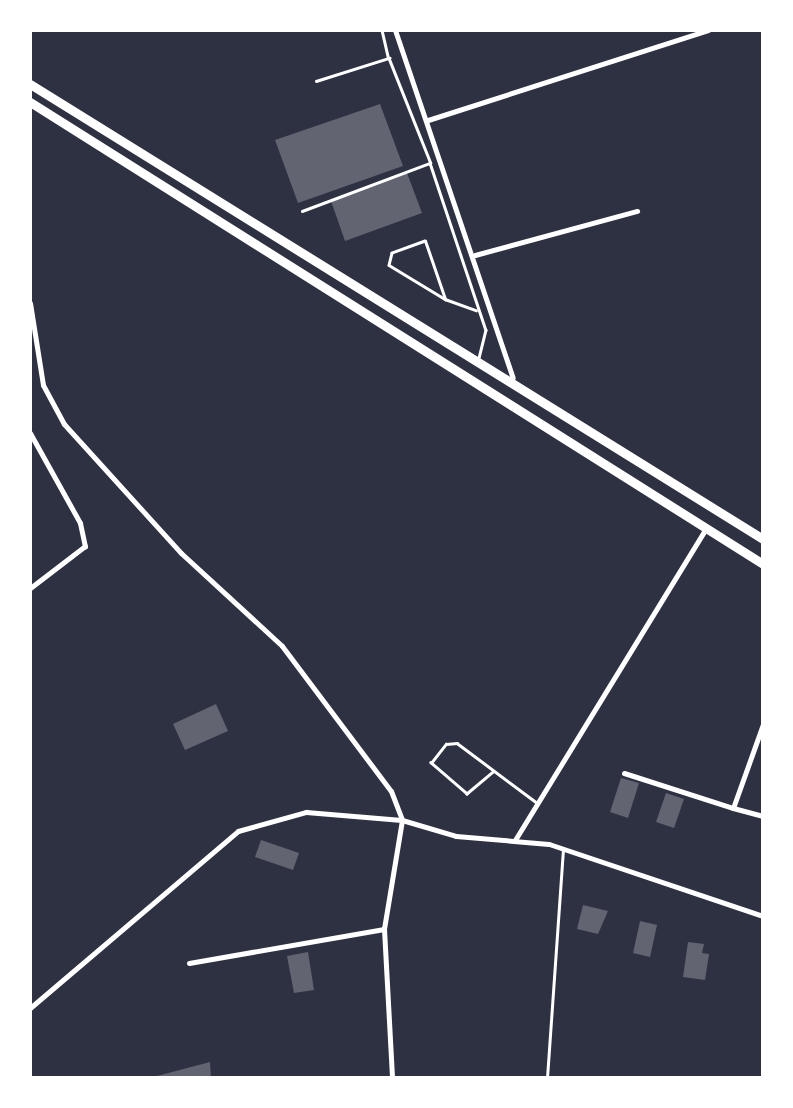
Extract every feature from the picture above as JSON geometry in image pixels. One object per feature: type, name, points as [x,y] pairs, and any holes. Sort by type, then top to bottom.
[{"type":"highway","points":[[30,84],[327,273],[513,378],[763,539]]},
{"type":"highway","points":[[30,102],[763,564]]},
{"type":"street","points":[[396,30],[475,255],[513,378]]},
{"type":"street","points":[[428,120],[708,30]]},
{"type":"street","points":[[475,255],[637,211]]},
{"type":"street","points":[[30,303],[43,385],[64,424],[181,553],[282,646],[391,792],[402,820],[384,929],[392,1078]]},
{"type":"street","points":[[30,433],[80,524],[85,546],[30,588]]},
{"type":"street","points":[[515,840],[705,530]]},
{"type":"street","points":[[733,808],[763,724]]},
{"type":"street","points":[[624,773],[763,816]]},
{"type":"street","points":[[30,1008],[238,831],[306,812],[402,820],[456,836],[564,848],[763,916]]},
{"type":"street","points":[[189,963],[384,929]]},
{"type":"lane","points":[[382,30],[486,330],[479,359]]},
{"type":"lane","points":[[316,81],[389,58]]},
{"type":"lane","points":[[302,210],[430,162]]},
{"type":"lane","points":[[445,300],[425,241],[392,253],[388,265],[445,300],[479,312]]},
{"type":"lane","points":[[493,772],[468,794],[433,768],[432,758],[457,742],[538,803]]},
{"type":"lane","points":[[548,1078],[564,848]]},
{"type":"building","points":[[380,104],[403,166],[298,203],[275,140]]},
{"type":"building","points":[[407,173],[422,213],[345,241],[331,201]]},
{"type":"building","points":[[216,704],[228,731],[185,750],[173,724]]},
{"type":"building","points":[[621,778],[639,783],[628,818],[610,812]]},
{"type":"building","points":[[666,793],[684,799],[674,828],[656,822]]},
{"type":"building","points":[[261,840],[299,853],[293,870],[255,857]]},
{"type":"building","points":[[583,905],[608,911],[598,934],[577,929]]},
{"type":"building","points":[[640,921],[657,925],[650,957],[633,953]]},
{"type":"building","points":[[688,942],[704,944],[702,953],[709,954],[705,980],[683,977]]},
{"type":"building","points":[[308,952],[314,990],[294,993],[287,956]]},
{"type":"building","points":[[210,1062],[211,1078],[153,1078],[153,1077]]}]
